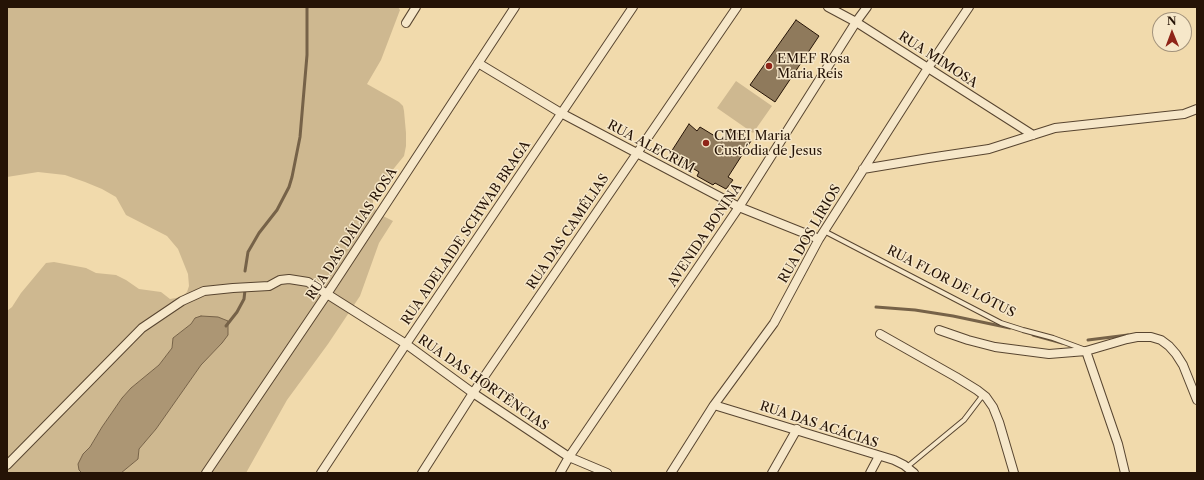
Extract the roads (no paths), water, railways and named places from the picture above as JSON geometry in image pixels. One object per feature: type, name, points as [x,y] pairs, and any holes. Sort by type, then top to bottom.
[{"type":"street","points":[[406,23],[416,7]]},
{"type":"street","name":"RUA DAS DÁLIAS ROSA","points":[[206,473],[328,294],[515,7]]},
{"type":"street","name":"RUA ADELAIDE SCHWAB BRAGA","points":[[321,473],[633,7]]},
{"type":"street","name":"RUA DAS CAMÉLIAS","points":[[422,473],[473,393],[737,7]]},
{"type":"street","name":"RUA MIMOSA","points":[[828,7],[856,22],[1033,135]]},
{"type":"street","name":"AVENIDA BONINA","points":[[560,473],[569,457],[739,207],[866,7]]},
{"type":"street","name":"RUA DOS LÍRIOS","points":[[671,473],[714,405],[774,323],[819,239],[928,68],[969,7]]},
{"type":"street","name":"RUA ALECRIM","points":[[478,63],[561,113],[739,207],[819,239]]},
{"type":"street","points":[[863,169],[989,149],[1055,128],[1178,115],[1197,109]]},
{"type":"street","name":"RUA DAS HORTÊNCIAS","points":[[7,466],[142,328],[182,301],[204,291],[269,286],[280,280],[289,279],[308,282],[328,294],[406,344],[473,393],[569,457],[607,473]]},
{"type":"street","points":[[939,330],[995,347],[1049,354],[1086,351],[1127,339],[1151,337],[1161,340],[1176,354],[1183,365],[1197,400]]},
{"type":"street","points":[[880,334],[956,377],[986,397],[993,407],[999,422],[1014,473]]},
{"type":"street","points":[[1086,351],[1118,444],[1124,473]]},
{"type":"street","name":"RUA DAS ACÁCIAS","points":[[714,405],[894,460],[907,467],[914,473]]},
{"type":"street","points":[[772,473],[796,429]]},
{"type":"street","points":[[870,473],[879,456]]},
{"type":"lane","name":"RUA FLOR DE LÓTUS","points":[[824,231],[1001,323],[1053,338],[1086,351]]},
{"type":"lane","points":[[907,467],[964,420],[983,395]]},
{"type":"waterway","points":[[245,271],[248,252],[259,233],[277,210],[289,187],[292,177],[300,137],[307,55],[307,7]]},
{"type":"waterway","points":[[226,326],[237,312],[244,299],[245,290]]},
{"type":"waterway","points":[[876,307],[915,310],[1010,328]]},
{"type":"waterway","points":[[1033,335],[1062,343]]},
{"type":"waterway","points":[[1088,340],[1128,335]]},
{"type":"place","name":"EMEF Rosa Maria Reis","points":[[769,66]]},
{"type":"place","name":"CMEI Maria Custódia de Jesus","points":[[706,143]]}]
